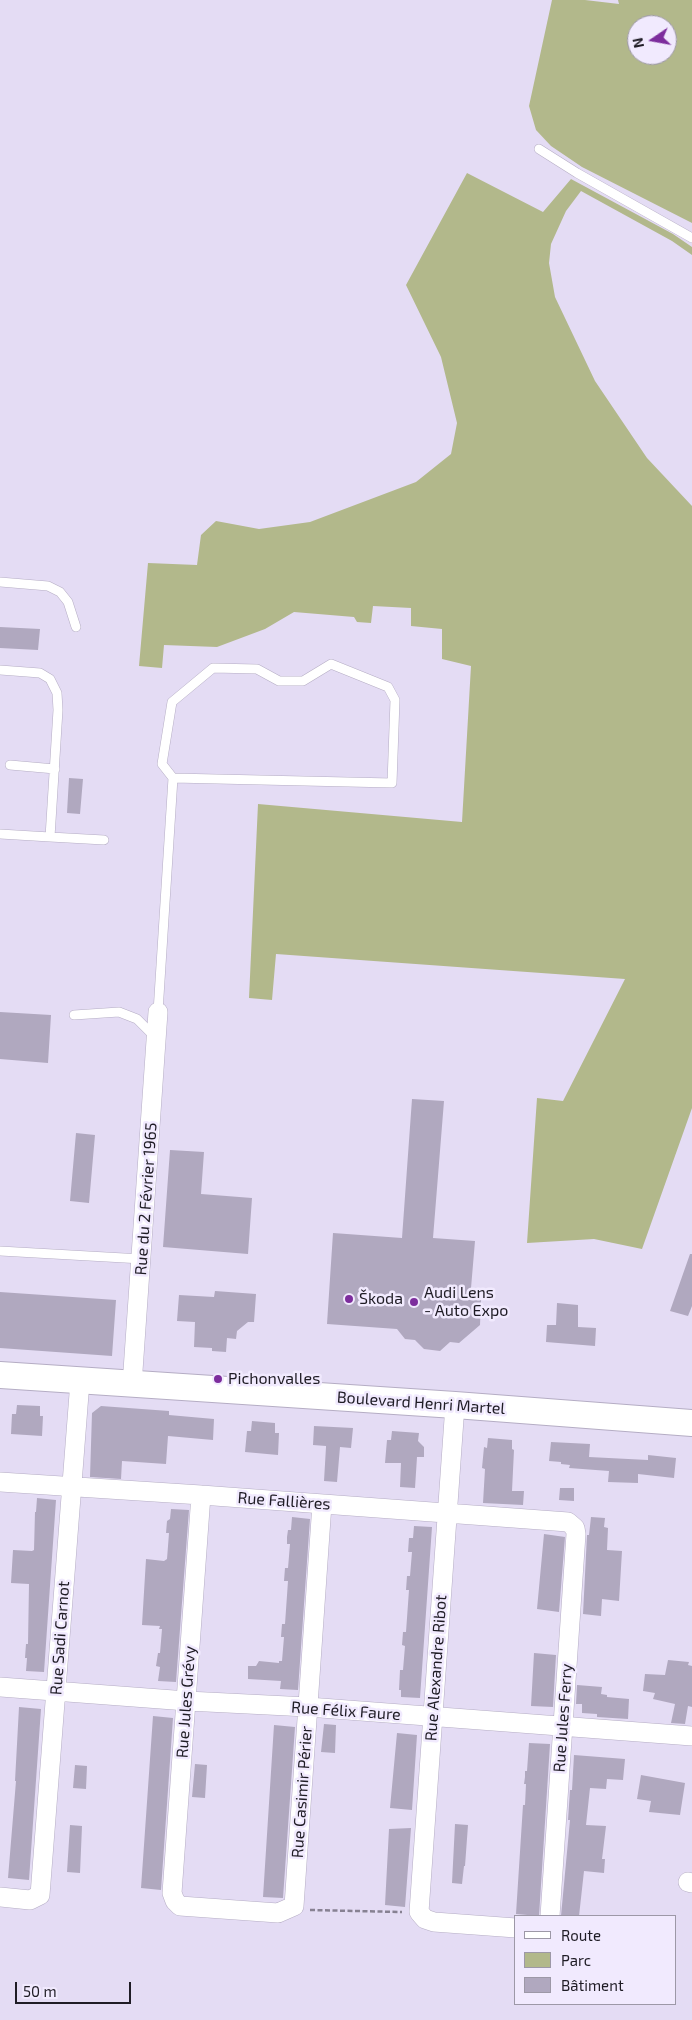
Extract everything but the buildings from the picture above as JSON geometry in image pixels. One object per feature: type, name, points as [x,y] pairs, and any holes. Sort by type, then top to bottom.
[{"type":"street","name":"Rue du 2 Février 1965","points":[[132,1385],[158,1012]]},
{"type":"street","name":"Boulevard Henri Martel","points":[[0,1375],[456,1405],[692,1423]]},
{"type":"street","name":"Rue Sadi Carnot","points":[[0,1897],[30,1900],[40,1895],[80,1381]]},
{"type":"street","name":"Rue Alexandre Ribot","points":[[427,1917],[432,1718],[446,1513],[456,1405]]},
{"type":"street","name":"Rue Fallières","points":[[0,1482],[568,1522]]},
{"type":"street","name":"Rue Jules Grévy","points":[[201,1495],[172,1893],[180,1906],[278,1912],[292,1907]]},
{"type":"street","name":"Rue Casimir Périer","points":[[292,1907],[294,1906],[322,1504]]},
{"type":"street","name":"Rue Jules Ferry","points":[[550,1915],[576,1534],[575,1528],[568,1522]]},
{"type":"street","name":"Rue Félix Faure","points":[[0,1687],[187,1701],[308,1707],[432,1718],[563,1725],[692,1736]]},
{"type":"street","points":[[427,1917],[514,1928]]},
{"type":"lane","points":[[539,149],[577,173],[692,238]]},
{"type":"lane","points":[[0,582],[48,586],[60,592],[68,602],[76,627]]},
{"type":"lane","points":[[158,1012],[172,778],[162,764],[172,702],[213,668],[257,669],[279,681],[303,682],[331,664],[388,687],[395,700],[392,783],[172,778]]},
{"type":"lane","points":[[0,670],[40,673],[50,679],[57,693],[58,710],[50,837]]},
{"type":"lane","points":[[10,766],[55,769]]},
{"type":"lane","points":[[0,834],[104,840]]},
{"type":"lane","points":[[74,1015],[119,1012],[137,1019],[156,1038]]},
{"type":"lane","points":[[0,1251],[142,1260]]},
{"type":"path","points":[[292,1907],[296,1909],[427,1917]]},
{"type":"green space","points":[[552,0],[585,0],[619,4],[618,0],[692,0],[692,223],[582,167],[551,146],[536,130],[529,106]]},
{"type":"green space","points":[[467,173],[543,212],[571,179],[673,234],[692,247],[692,255],[672,241],[581,191],[566,211],[551,244],[549,263],[555,297],[595,381],[647,458],[692,506],[692,1108],[642,1249],[594,1239],[527,1243],[537,1098],[563,1101],[625,979],[276,954],[272,1000],[249,998],[258,804],[462,822],[471,666],[442,659],[442,629],[411,626],[411,608],[373,606],[371,623],[357,622],[354,617],[294,612],[265,629],[217,647],[164,645],[162,668],[139,666],[148,563],[197,565],[201,535],[216,521],[259,529],[310,522],[416,482],[451,454],[457,423],[441,357],[406,285]]},
{"type":"place","name":"Škoda","points":[[349,1299]]},
{"type":"place","name":"Audi Lens - Auto Expo","points":[[414,1302]]},
{"type":"place","name":"Pichonvalles","points":[[218,1379]]}]
